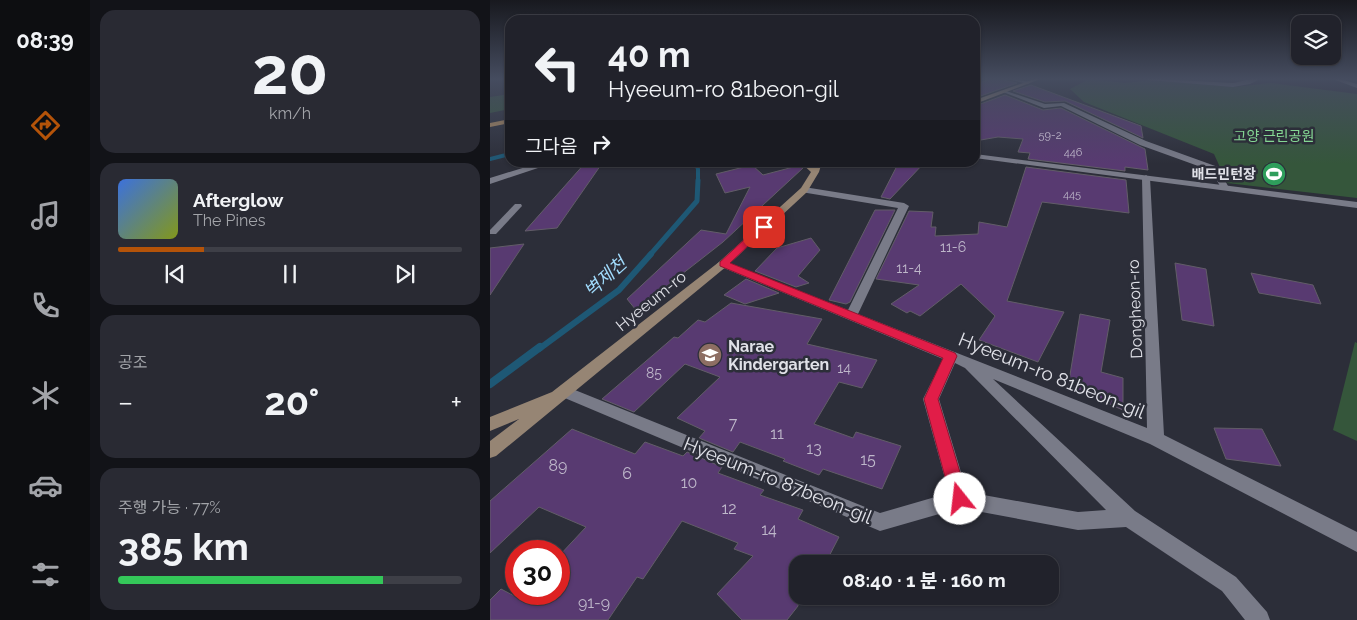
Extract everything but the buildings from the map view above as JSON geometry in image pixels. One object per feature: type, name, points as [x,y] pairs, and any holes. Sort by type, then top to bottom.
[{"type":"main road","points":[[490,121],[505,117]]},
{"type":"main road","points":[[490,125],[505,122]]},
{"type":"main road","name":"Hyeeum-ro","points":[[490,451],[723,264],[804,190],[816,167]]},
{"type":"main road","points":[[490,424],[565,392]]},
{"type":"street","points":[[1068,107],[1143,143],[1214,169],[1225,188]]},
{"type":"street","points":[[980,157],[1357,205]]},
{"type":"street","points":[[490,181],[536,167]]},
{"type":"street","name":"Dongheon-ro","points":[[1146,178],[1156,439]]},
{"type":"street","points":[[804,190],[904,206],[851,316]]},
{"type":"street","name":"Hyeeum-ro 81beon-gil","points":[[723,264],[1156,439],[1357,542]]},
{"type":"street","points":[[951,356],[931,399],[960,499]]},
{"type":"street","points":[[966,363],[1128,518],[1229,584],[1259,620]]},
{"type":"street","name":"Hyeeum-ro 87beon-gil","points":[[565,392],[880,522],[960,499],[1078,521],[1128,518]]},
{"type":"lane","points":[[490,232],[493,232],[518,206]]},
{"type":"green space","points":[[490,107],[505,107],[505,110],[490,113]]},
{"type":"green space","name":"고양 근린공원","points":[[1096,107],[1357,107],[1357,198],[1227,183],[1214,154]]},
{"type":"green space","points":[[1355,342],[1357,343],[1357,441],[1333,430]]},
{"type":"waterway","name":"벽제천","points":[[490,159],[505,155]]},
{"type":"waterway","name":"벽제천","points":[[697,167],[698,180]]},
{"type":"waterway","name":"벽제천","points":[[650,255],[697,201],[698,180]]},
{"type":"waterway","name":"벽제천","points":[[539,349],[619,290],[651,254]]},
{"type":"waterway","name":"벽제천","points":[[490,384],[540,347]]},
{"type":"place","name":"배드민턴장","points":[[1274,174]]},
{"type":"place","name":"Narae Kindergarten","points":[[710,355]]},
{"type":"route","points":[[764,227],[723,264],[951,356],[931,399],[960,499]]}]
